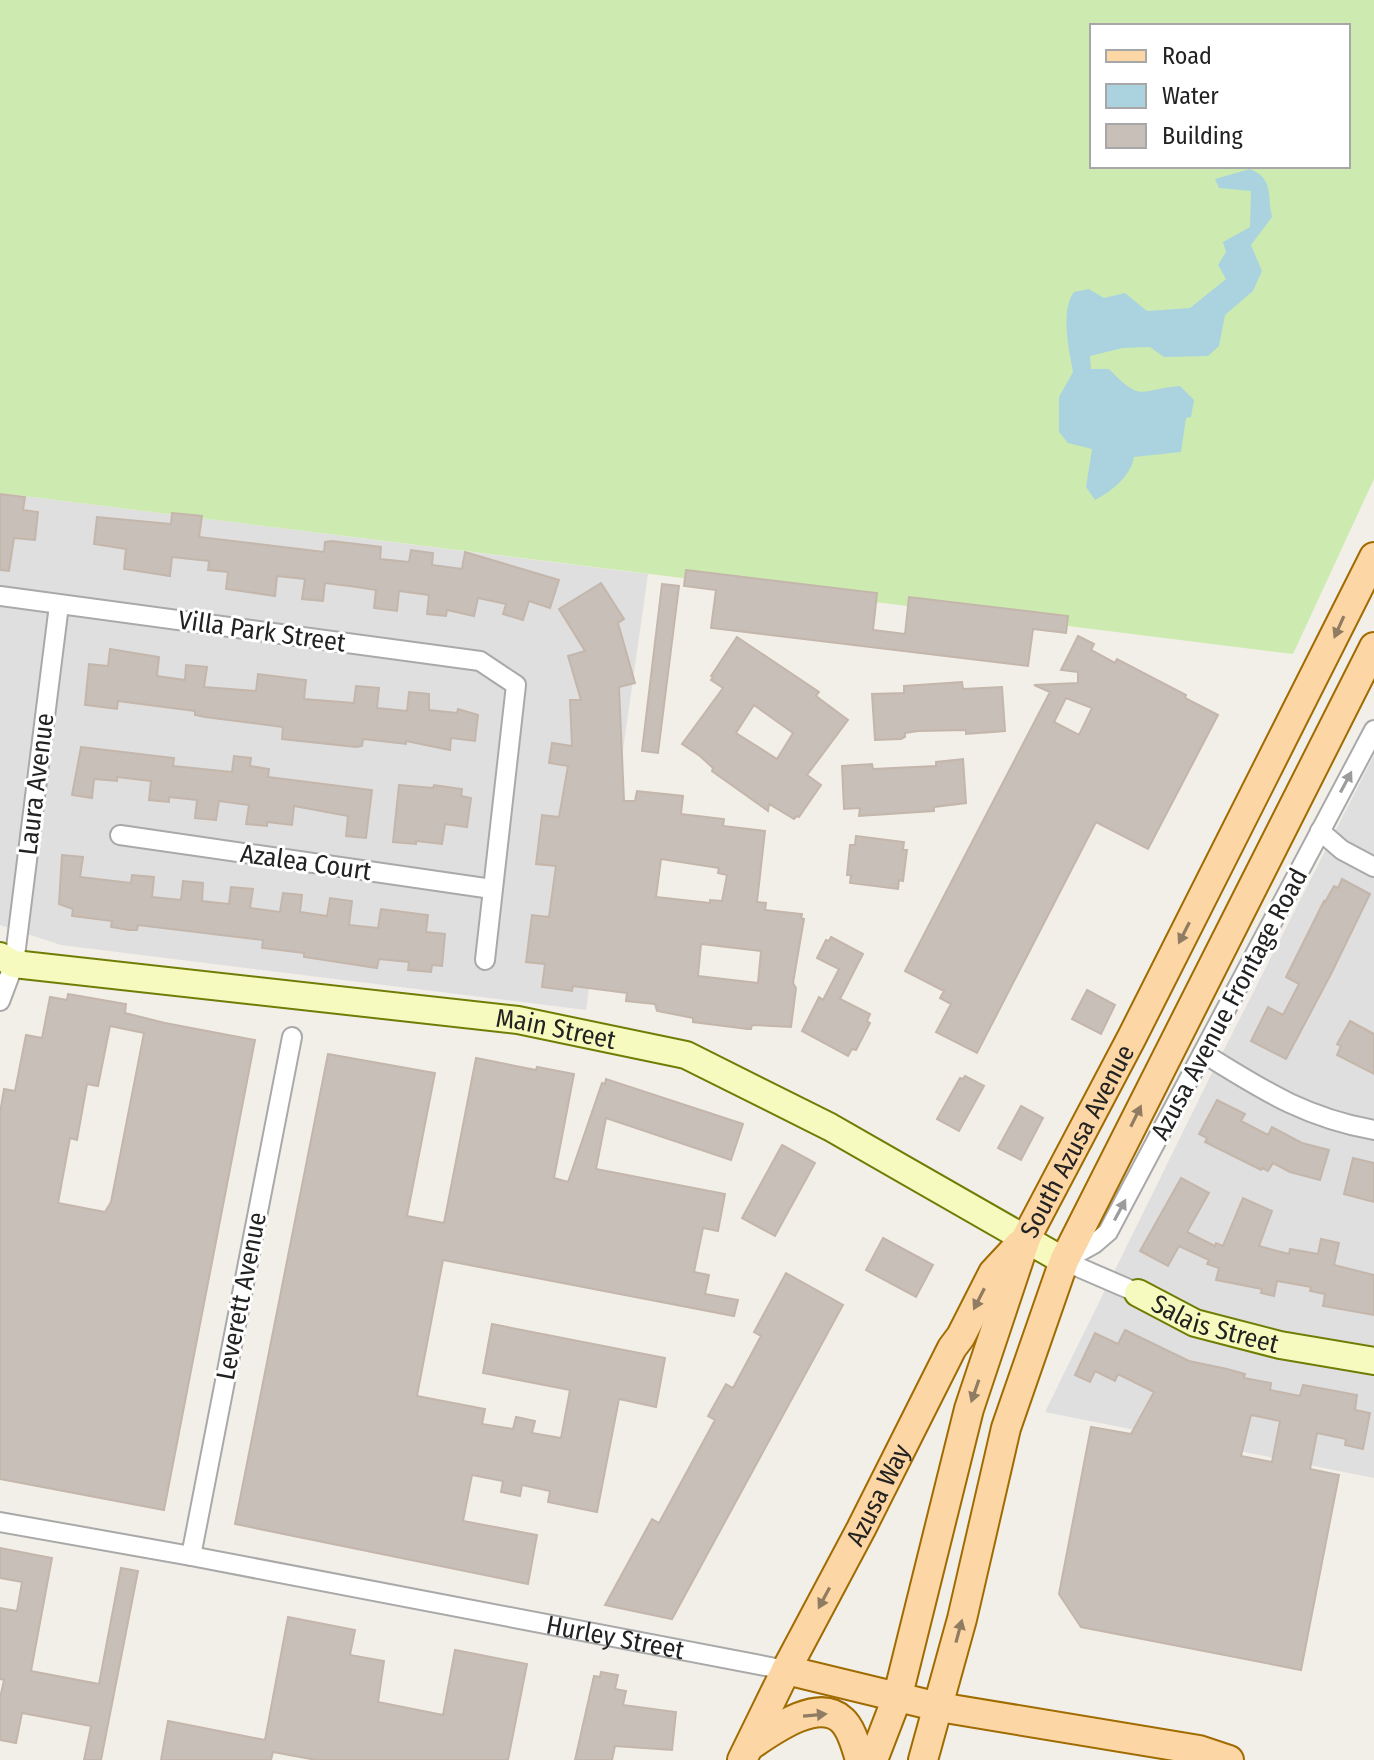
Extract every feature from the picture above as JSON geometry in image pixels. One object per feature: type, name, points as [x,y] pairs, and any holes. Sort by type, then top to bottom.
[{"type":"main road","name":"South Azusa Avenue","points":[[873,1760],[898,1695],[969,1409],[1026,1238],[1374,557]]},
{"type":"main road","name":"South Azusa Avenue","points":[[923,1760],[962,1619],[1006,1428],[1064,1261],[1374,647]]},
{"type":"main road","points":[[1209,884],[1244,903]]},
{"type":"main road","name":"Azusa Way","points":[[746,1753],[786,1670],[993,1273],[1026,1238]]},
{"type":"main road","name":"Hurley Street","points":[[786,1670],[939,1707],[1199,1750],[1229,1760]]},
{"type":"main road","points":[[746,1753],[800,1716],[823,1711],[841,1719],[850,1732],[860,1760]]},
{"type":"street","name":"Villa Park Street","points":[[0,596],[480,661],[516,685],[492,889]]},
{"type":"street","name":"Laura Avenue","points":[[0,1001],[59,605]]},
{"type":"street","name":"Azusa Avenue Frontage Road","points":[[1064,1261],[1108,1232],[1374,730]]},
{"type":"street","points":[[1320,831],[1342,850],[1374,867]]},
{"type":"street","name":"Azalea Court","points":[[120,835],[492,889]]},
{"type":"street","points":[[485,960],[492,889]]},
{"type":"street","name":"Main Street","points":[[7,960],[512,1019],[686,1055],[830,1127],[1064,1261]]},
{"type":"street","name":"Leverett Avenue","points":[[191,1556],[292,1037]]},
{"type":"street","points":[[1203,1053],[1293,1107],[1337,1123],[1374,1130]]},
{"type":"street","name":"Salais Street","points":[[1064,1261],[1138,1293],[1195,1323],[1280,1345],[1374,1361]]},
{"type":"street","name":"Hurley Street","points":[[0,1522],[786,1670]]},
{"type":"shaded area","points":[[0,493],[648,574],[586,1010],[61,945],[0,925]]},
{"type":"shaded area","points":[[1374,755],[1374,1478],[1045,1412],[1207,1083]]},
{"type":"green space","points":[[0,0],[1374,0],[1374,479],[1293,654],[0,493]]},
{"type":"water","points":[[1250,169],[1263,177],[1266,183],[1272,217],[1251,245],[1262,271],[1253,291],[1225,315],[1219,346],[1208,356],[1164,357],[1150,347],[1123,348],[1090,356],[1091,369],[1109,369],[1136,391],[1180,386],[1194,400],[1191,417],[1186,418],[1181,452],[1134,457],[1120,482],[1095,500],[1086,487],[1092,449],[1068,443],[1059,432],[1059,397],[1073,372],[1067,331],[1070,300],[1074,292],[1089,289],[1104,298],[1125,293],[1147,311],[1190,308],[1226,279],[1218,265],[1226,252],[1223,242],[1250,227],[1251,191],[1219,188],[1215,179]]},
{"type":"building","points":[[0,494],[25,497],[23,510],[38,512],[35,540],[14,538],[9,571],[0,570]]},
{"type":"building","points":[[172,513],[202,516],[199,537],[324,552],[325,542],[332,541],[381,547],[380,559],[409,562],[411,550],[433,553],[432,565],[462,569],[465,552],[559,580],[550,608],[529,601],[523,620],[503,614],[506,604],[478,598],[474,616],[447,610],[446,616],[427,614],[429,595],[399,591],[397,611],[374,608],[376,590],[357,587],[325,583],[323,601],[302,599],[305,579],[277,576],[275,596],[226,589],[228,572],[208,570],[209,561],[172,557],[170,576],[124,569],[126,549],[94,544],[97,517],[171,524]]},
{"type":"building","points":[[686,570],[877,593],[873,630],[905,634],[909,597],[1068,616],[1066,633],[1033,629],[1028,666],[711,628],[716,590],[684,586]]},
{"type":"building","points":[[601,583],[624,619],[618,623],[635,683],[619,687],[624,801],[635,801],[637,791],[683,796],[681,814],[724,819],[723,826],[765,831],[757,902],[766,903],[765,910],[802,914],[801,918],[804,919],[793,983],[796,988],[791,1027],[752,1025],[748,1029],[693,1022],[693,1018],[657,1011],[655,1004],[626,1001],[627,993],[573,986],[572,991],[542,987],[545,964],[526,962],[532,915],[549,917],[556,866],[536,864],[542,815],[559,817],[568,766],[549,763],[552,743],[572,746],[570,700],[581,700],[568,656],[585,651],[559,609]],"holes":[[[661,859],[719,868],[718,873],[727,875],[722,901],[710,900],[710,903],[656,897]],[[701,944],[761,951],[758,983],[698,976]]]},
{"type":"building","points":[[662,584],[679,586],[658,753],[642,751]]},
{"type":"building","points":[[1078,636],[1094,644],[1091,650],[1115,663],[1117,659],[1218,715],[1148,849],[1096,822],[977,1053],[936,1032],[951,1004],[940,998],[944,991],[905,971],[1050,692],[1034,685],[1078,683],[1078,672],[1061,670]],"holes":[[[1066,698],[1092,708],[1079,735],[1054,722]]]},
{"type":"building","points":[[737,637],[819,692],[816,696],[848,720],[807,775],[821,785],[799,817],[794,819],[769,804],[768,811],[712,771],[713,768],[700,756],[682,744],[723,688],[711,680]],"holes":[[[754,705],[793,733],[777,759],[736,733]]]},
{"type":"building","points":[[110,649],[159,657],[157,676],[185,680],[186,665],[207,667],[204,687],[256,691],[258,674],[306,680],[304,699],[354,703],[356,686],[379,688],[377,708],[407,711],[409,692],[429,694],[429,710],[457,713],[458,709],[478,715],[475,741],[451,738],[450,750],[406,741],[406,744],[363,739],[362,746],[356,747],[282,739],[283,727],[205,717],[195,715],[195,711],[118,701],[117,709],[85,705],[89,664],[108,666]]},
{"type":"building","points":[[962,682],[963,689],[1002,687],[1005,731],[966,734],[966,730],[918,731],[905,733],[901,739],[875,740],[872,694],[904,693],[904,686]]},
{"type":"building","points":[[81,747],[174,758],[173,766],[232,772],[234,756],[251,758],[250,766],[269,769],[268,777],[372,790],[366,838],[346,836],[348,816],[294,806],[292,825],[267,822],[267,826],[246,824],[249,805],[219,801],[216,820],[195,818],[197,800],[169,797],[169,802],[149,800],[151,781],[117,777],[117,781],[94,779],[92,798],[72,795]]},
{"type":"building","points":[[963,759],[966,803],[934,807],[934,811],[859,816],[860,808],[844,809],[842,766],[872,764],[873,769],[936,766],[936,762]]},
{"type":"building","points":[[399,785],[462,789],[461,796],[471,798],[467,827],[445,824],[442,844],[393,842]]},
{"type":"building","points":[[856,836],[904,842],[903,850],[907,850],[903,881],[899,880],[898,889],[850,883],[851,875],[847,875],[850,845],[855,845]]},
{"type":"building","points":[[62,855],[83,857],[80,877],[131,883],[132,875],[154,877],[152,897],[181,900],[183,881],[203,883],[202,901],[229,904],[231,887],[253,889],[250,908],[280,912],[283,893],[302,895],[300,912],[327,916],[330,898],[352,901],[349,925],[378,928],[381,909],[428,915],[426,932],[445,934],[442,966],[432,965],[431,972],[408,970],[409,962],[379,959],[377,968],[262,948],[263,940],[138,925],[137,930],[129,930],[111,927],[112,921],[72,916],[73,909],[59,904]]},
{"type":"building","points":[[1342,879],[1370,894],[1286,1059],[1251,1041],[1268,1007],[1283,1015],[1299,984],[1286,977],[1324,901],[1334,886],[1338,888]]},
{"type":"building","points":[[831,937],[863,954],[840,999],[870,1014],[867,1021],[870,1023],[856,1050],[852,1049],[848,1056],[802,1031],[819,997],[823,1000],[839,969],[817,958],[826,940],[829,941]]},
{"type":"building","points":[[1087,990],[1115,1005],[1101,1034],[1072,1019]]},
{"type":"building","points":[[68,994],[126,1004],[125,1013],[255,1040],[164,1510],[0,1479],[0,1113],[4,1089],[15,1091],[26,1035],[42,1038],[50,997],[67,1000]],"holes":[[[110,1026],[144,1033],[111,1202],[105,1212],[58,1203],[70,1138],[77,1140],[87,1084],[98,1086]]]},
{"type":"building","points":[[1350,1021],[1374,1034],[1374,1074],[1337,1055],[1341,1046],[1337,1044]]},
{"type":"building","points":[[328,1054],[435,1073],[407,1216],[444,1223],[476,1058],[574,1074],[554,1178],[568,1182],[606,1079],[743,1124],[731,1160],[606,1118],[596,1169],[725,1194],[718,1231],[703,1228],[694,1272],[709,1275],[705,1294],[738,1300],[734,1316],[443,1260],[417,1396],[485,1409],[482,1424],[513,1429],[516,1417],[535,1421],[532,1433],[561,1438],[570,1390],[483,1373],[492,1324],[665,1358],[656,1407],[619,1399],[597,1512],[548,1502],[550,1491],[522,1485],[520,1496],[501,1492],[503,1481],[472,1475],[463,1521],[537,1535],[528,1584],[235,1524]]},
{"type":"building","points":[[965,1076],[984,1086],[959,1131],[937,1119],[960,1078]]},
{"type":"building","points":[[1217,1100],[1245,1114],[1241,1121],[1268,1135],[1272,1127],[1302,1143],[1329,1150],[1320,1180],[1290,1172],[1273,1163],[1268,1171],[1261,1170],[1205,1142],[1207,1138],[1199,1134]]},
{"type":"building","points":[[1021,1106],[1043,1118],[1021,1160],[998,1148]]},
{"type":"building","points":[[782,1145],[815,1163],[775,1236],[742,1218]]},
{"type":"building","points":[[1353,1158],[1374,1163],[1374,1202],[1344,1194]]},
{"type":"building","points":[[1181,1178],[1209,1193],[1187,1232],[1215,1246],[1216,1243],[1223,1246],[1243,1198],[1272,1211],[1259,1246],[1289,1254],[1290,1249],[1318,1254],[1321,1239],[1339,1243],[1334,1265],[1374,1275],[1374,1315],[1323,1306],[1325,1294],[1310,1291],[1311,1287],[1277,1281],[1274,1296],[1261,1293],[1262,1289],[1216,1280],[1219,1268],[1179,1246],[1168,1266],[1140,1251]]},
{"type":"building","points":[[883,1238],[933,1265],[916,1297],[866,1270]]},
{"type":"building","points":[[786,1273],[843,1305],[672,1619],[605,1605],[652,1519],[659,1523],[715,1420],[708,1416],[726,1384],[733,1388],[761,1336],[754,1332]]},
{"type":"building","points":[[1125,1330],[1189,1361],[1271,1383],[1270,1390],[1300,1396],[1303,1385],[1357,1395],[1355,1410],[1370,1413],[1363,1449],[1345,1445],[1346,1439],[1317,1433],[1310,1469],[1339,1475],[1301,1670],[1081,1627],[1059,1594],[1091,1427],[1131,1434],[1154,1392],[1118,1374],[1115,1381],[1095,1371],[1090,1382],[1075,1375],[1095,1333],[1118,1344]],"holes":[[[1251,1415],[1280,1421],[1272,1462],[1241,1456]]]},
{"type":"building","points":[[0,1548],[52,1558],[31,1671],[99,1684],[121,1568],[138,1571],[101,1760],[84,1760],[91,1726],[22,1713],[16,1743],[0,1740],[0,1698],[4,1680],[0,1679],[0,1608],[17,1611],[22,1582],[0,1578]]},
{"type":"building","points":[[288,1617],[355,1630],[350,1655],[384,1661],[378,1702],[443,1715],[455,1650],[527,1664],[508,1760],[316,1760],[273,1752],[271,1760],[161,1760],[168,1721],[265,1740]]},
{"type":"building","points":[[601,1672],[618,1675],[615,1689],[626,1691],[623,1705],[676,1712],[672,1750],[615,1746],[612,1760],[575,1760],[594,1676],[600,1677]]}]
